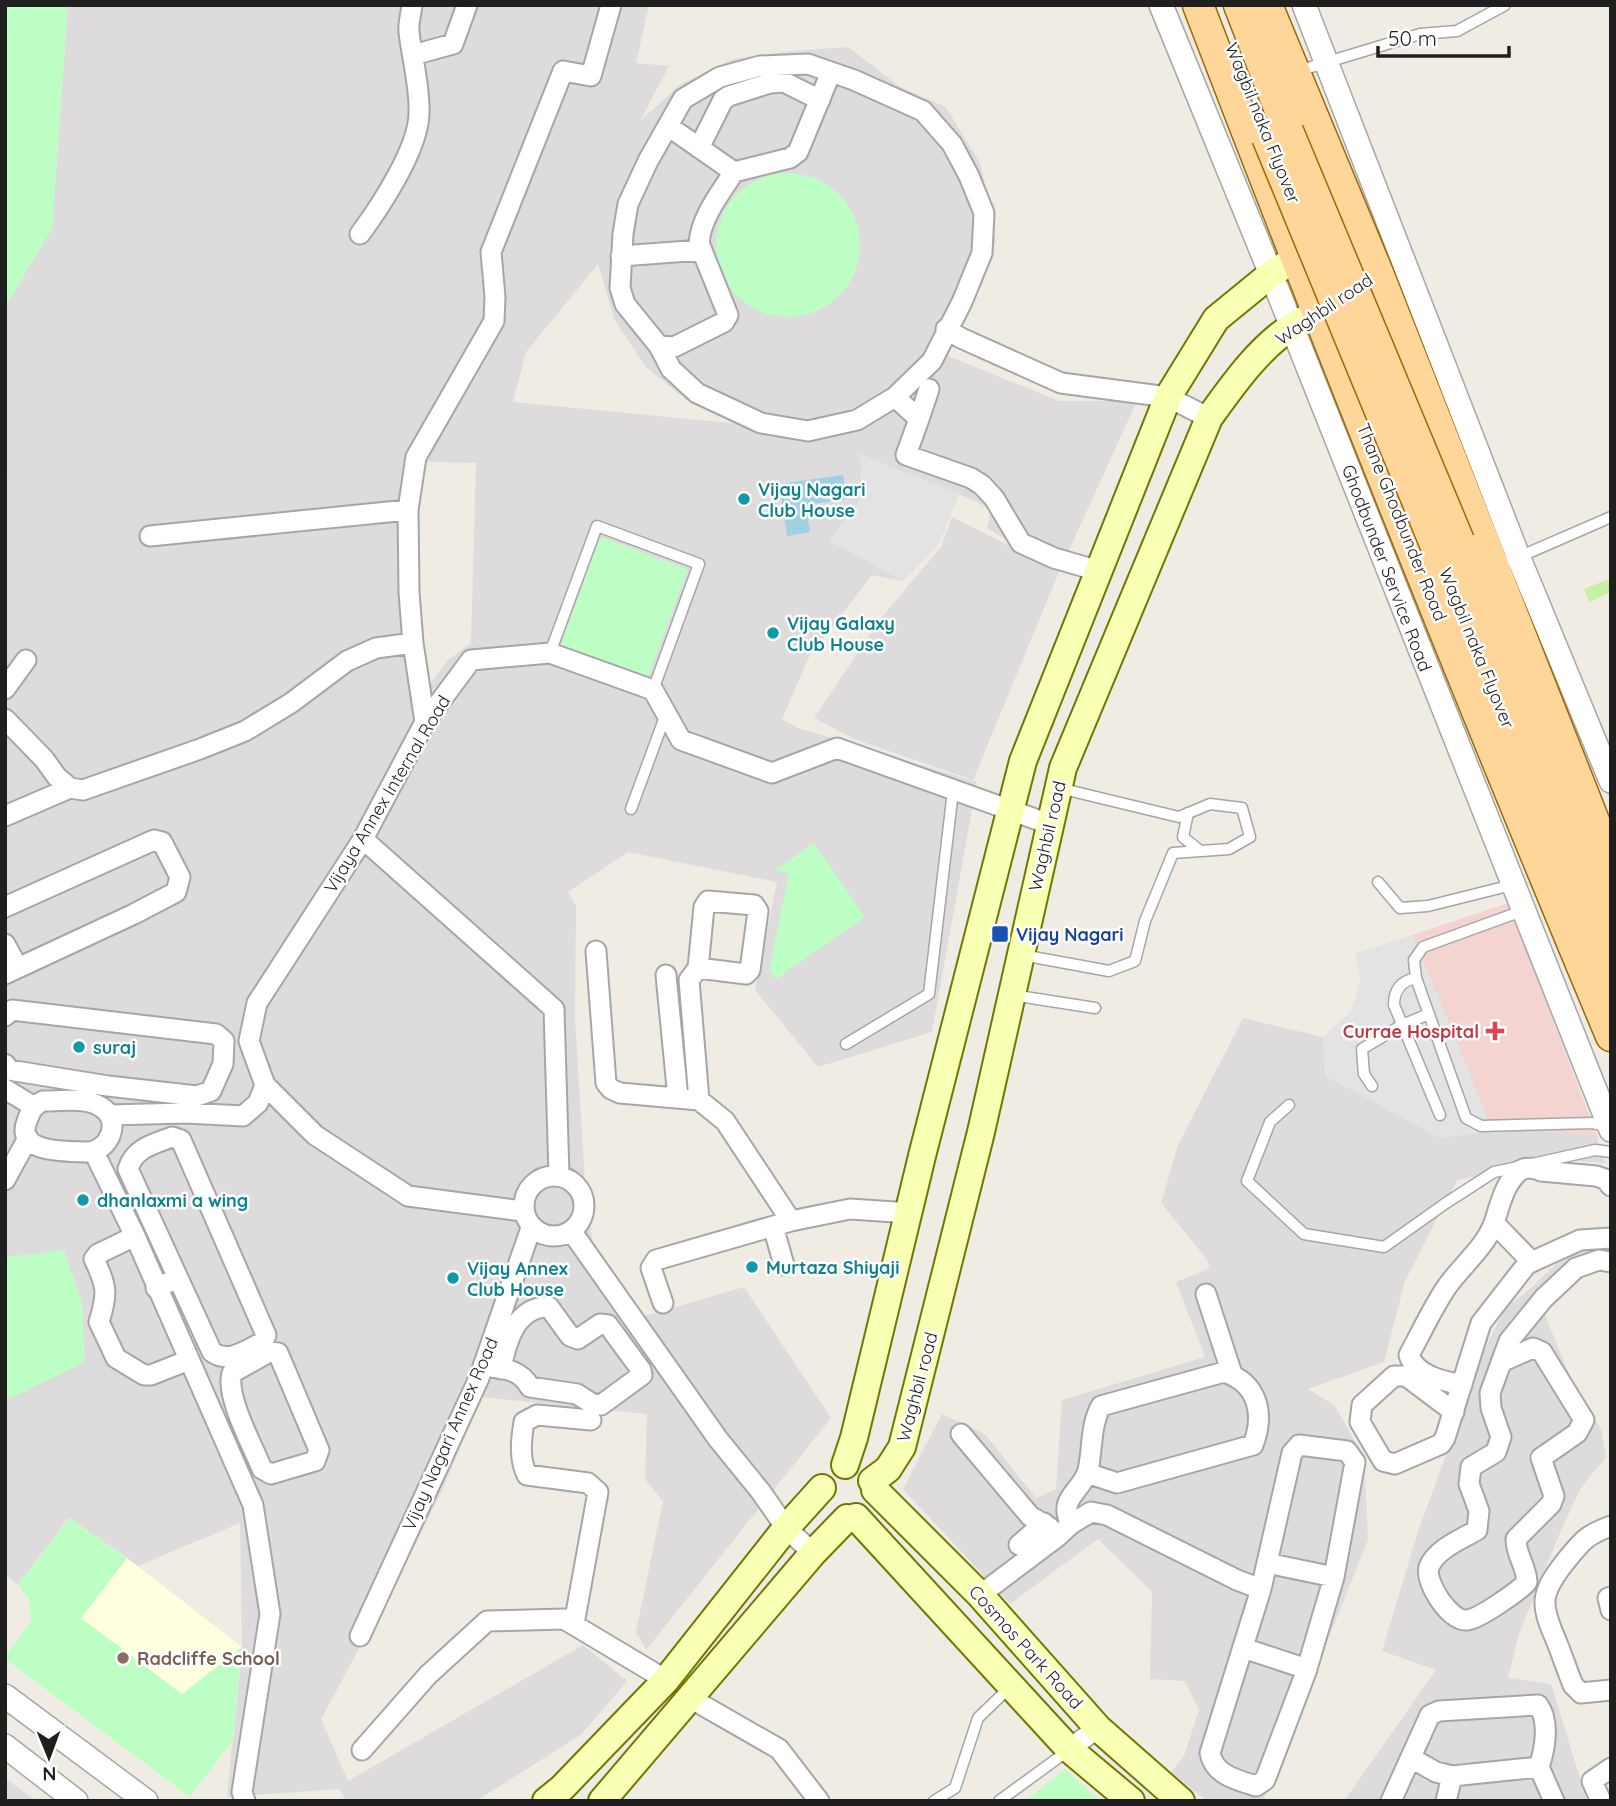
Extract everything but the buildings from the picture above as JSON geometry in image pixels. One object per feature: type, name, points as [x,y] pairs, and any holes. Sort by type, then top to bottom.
[{"type":"main road","name":"Thane Ghodbunder Road","points":[[1198,5],[1283,266],[1319,313],[1516,810],[1611,1037]]},
{"type":"main road","name":"Wagbil naka Flyover","points":[[1216,5],[1611,980]]},
{"type":"main road","name":"Wagbil naka Flyover","points":[[1239,5],[1293,144],[1459,541],[1611,920]]},
{"type":"main road","points":[[1267,5],[1378,273],[1411,320],[1506,562],[1611,864]]},
{"type":"main road","points":[[845,1465],[854,1438],[922,1156],[1023,761],[1168,397],[1216,319],[1283,266],[1356,222]]},
{"type":"main road","name":"Waghbil road","points":[[874,1485],[902,1447],[981,1132],[1063,768],[1209,418],[1245,367],[1292,327],[1319,313],[1378,273]]},
{"type":"main road","points":[[546,1801],[666,1680],[786,1528],[822,1488],[830,1472],[845,1465],[862,1468],[874,1485],[870,1506],[852,1518],[813,1553],[609,1792],[587,1762]]},
{"type":"main road","name":"Cosmos Park Road","points":[[874,1485],[980,1595],[1098,1728],[1181,1801]]},
{"type":"main road","points":[[822,1488],[822,1496],[831,1511],[852,1518]]},
{"type":"main road","name":"Cosmos Park Road","points":[[852,1518],[1012,1685],[1069,1749],[1132,1801]]},
{"type":"street","points":[[360,234],[385,201],[413,138],[419,116],[409,29],[412,5]]},
{"type":"street","points":[[413,55],[453,44],[467,5]]},
{"type":"street","points":[[425,723],[413,643],[409,592],[408,510],[416,457],[494,321],[491,252],[563,71],[591,76],[611,5]]},
{"type":"street","name":"Ghodbunder Service Road","points":[[1161,5],[1283,266],[1292,327],[1610,1128]]},
{"type":"street","points":[[1304,5],[1411,320]]},
{"type":"street","points":[[808,64],[831,72],[923,111],[952,144],[984,213],[982,253],[962,302],[932,361],[895,397],[857,420],[808,431],[761,423],[697,393],[671,369],[659,346],[625,304],[620,288],[621,256],[628,204],[683,99],[720,78],[760,66],[808,64]]},
{"type":"street","points":[[659,346],[674,347],[724,322],[729,315],[702,250],[700,236],[715,201],[734,172],[790,158],[798,152],[831,72]]},
{"type":"street","points":[[699,148],[723,100],[729,96],[770,83],[784,82],[820,100]]},
{"type":"street","points":[[668,126],[734,172]]},
{"type":"street","points":[[621,256],[702,250]]},
{"type":"street","points":[[946,329],[1061,383],[1168,397],[1209,418]]},
{"type":"street","points":[[929,389],[906,455],[971,478],[982,485],[994,498],[1021,543],[1055,558],[1099,571]]},
{"type":"street","points":[[895,397],[919,419]]},
{"type":"street","points":[[150,536],[408,510]]},
{"type":"street","points":[[1506,562],[1611,781]]},
{"type":"street","points":[[5,719],[44,759],[57,777],[70,788],[83,790],[245,731],[291,703],[347,661],[376,648],[413,643]]},
{"type":"street","name":"Vijaya Annex Internal Road","points":[[527,1220],[408,1196],[315,1135],[265,1085],[248,1041],[257,1003],[363,839],[425,723],[471,660],[550,653],[653,690]]},
{"type":"street","points":[[5,689],[26,660]]},
{"type":"street","points":[[653,690],[681,740],[772,773],[837,748],[1049,824]]},
{"type":"street","points":[[5,816],[70,788]]},
{"type":"street","points":[[363,839],[554,1009],[559,1176],[576,1185],[584,1202],[582,1220],[572,1232],[549,1237],[527,1220]]},
{"type":"street","points":[[5,906],[154,840],[162,842],[180,877],[176,892],[12,971],[5,944]]},
{"type":"street","points":[[596,951],[606,1083],[620,1093],[699,1100],[725,1121],[798,1220]]},
{"type":"street","points":[[698,968],[689,980],[699,1100]]},
{"type":"street","points":[[666,975],[678,1098]]},
{"type":"street","points":[[5,1016],[12,1010],[216,1034],[223,1041],[223,1064],[211,1091],[205,1095],[108,1086],[9,1070],[5,1063]]},
{"type":"street","points":[[108,1086],[106,1112],[112,1126],[111,1137],[104,1146],[94,1152],[47,1150],[36,1146],[28,1138],[25,1127],[33,1106],[43,1101],[90,1102],[106,1112],[243,1116],[258,1103],[265,1085]]},
{"type":"street","points":[[5,1089],[33,1106]]},
{"type":"street","points":[[172,1137],[181,1140],[266,1335],[263,1342],[227,1358],[212,1352],[178,1278],[128,1169],[136,1152],[172,1137]]},
{"type":"street","points":[[5,1180],[28,1138]]},
{"type":"street","points":[[94,1152],[135,1236],[253,1505],[270,1614],[242,1792],[245,1801]]},
{"type":"street","points":[[1462,1385],[1435,1380],[1411,1362],[1409,1355],[1446,1289],[1487,1236],[1494,1223],[1499,1203],[1521,1170],[1535,1167],[1541,1171],[1596,1177],[1605,1179],[1611,1186]]},
{"type":"street","name":"Vijay Nagari Annex Road","points":[[360,1636],[492,1367],[527,1220],[526,1192],[540,1178],[559,1176]]},
{"type":"street","points":[[663,1303],[652,1268],[656,1260],[798,1220],[850,1209],[910,1213]]},
{"type":"street","points":[[734,1250],[793,1231],[798,1220]]},
{"type":"street","points":[[1494,1223],[1532,1262]]},
{"type":"street","points":[[572,1232],[718,1439],[786,1528],[813,1553]]},
{"type":"street","points":[[135,1236],[98,1254],[94,1259],[106,1283],[99,1322],[116,1358],[144,1375],[151,1375],[189,1360]]},
{"type":"street","points":[[776,1237],[784,1265]]},
{"type":"street","points":[[1454,1412],[1406,1376],[1394,1376],[1362,1405],[1360,1422],[1383,1461],[1395,1464],[1441,1444],[1454,1412],[1481,1323],[1527,1264],[1580,1240],[1611,1238]]},
{"type":"street","points":[[1501,1362],[1533,1348],[1542,1352],[1584,1420],[1577,1433],[1541,1458],[1554,1496],[1551,1504],[1516,1539],[1516,1549],[1526,1568],[1527,1582],[1522,1589],[1505,1600],[1468,1620],[1457,1618],[1448,1610],[1429,1582],[1429,1567],[1439,1554],[1477,1530],[1479,1511],[1469,1484],[1471,1467],[1496,1452],[1502,1437],[1491,1408],[1490,1393],[1508,1341],[1544,1298],[1576,1268],[1599,1260],[1611,1262]]},
{"type":"street","points":[[156,1288],[178,1278]]},
{"type":"street","points":[[1206,1294],[1232,1374]]},
{"type":"street","points":[[541,1307],[549,1307],[570,1336],[578,1339],[600,1324],[608,1325],[642,1375],[601,1405],[577,1394],[530,1387],[524,1377],[512,1371],[492,1367],[505,1350],[519,1320],[541,1307]]},
{"type":"street","points":[[269,1352],[278,1353],[319,1450],[315,1461],[271,1474],[262,1469],[234,1399],[229,1381],[232,1373],[269,1352]]},
{"type":"street","points":[[980,1595],[1057,1528],[1066,1514],[1067,1504],[1087,1473],[1094,1418],[1101,1406],[1224,1372],[1238,1376],[1251,1389],[1261,1426],[1253,1445],[1117,1483],[1087,1473]]},
{"type":"street","points":[[211,1409],[234,1399]]},
{"type":"street","points":[[574,1625],[598,1492],[588,1483],[527,1475],[522,1465],[521,1436],[524,1422],[537,1415],[591,1420]]},
{"type":"street","points":[[961,1434],[1030,1516],[1057,1528]]},
{"type":"street","points":[[1299,1445],[1347,1451],[1355,1462],[1334,1577],[1307,1669],[1265,1780],[1256,1786],[1231,1779],[1212,1763],[1210,1753],[1267,1563],[1292,1453],[1299,1445]]},
{"type":"street","points":[[1020,1545],[1091,1513],[1107,1514],[1237,1580],[1261,1589]]},
{"type":"street","points":[[1609,1696],[1581,1693],[1573,1685],[1546,1620],[1544,1607],[1546,1591],[1555,1574],[1585,1537],[1611,1526]]},
{"type":"street","points":[[1267,1563],[1334,1577]]},
{"type":"street","points":[[1611,1597],[1608,1604],[1611,1610]]},
{"type":"street","points":[[362,1750],[428,1675],[487,1620],[564,1619],[666,1680]]},
{"type":"street","points":[[1243,1648],[1307,1669]]},
{"type":"street","points":[[5,1696],[146,1801]]},
{"type":"street","points":[[690,1698],[779,1749],[819,1801]]},
{"type":"street","points":[[1391,1801],[1430,1715],[1439,1711],[1538,1705],[1544,1713],[1545,1751],[1539,1767],[1553,1800]]},
{"type":"street","points":[[1069,1749],[1098,1728]]},
{"type":"street","points":[[5,1746],[76,1801]]},
{"type":"street","points":[[1411,1758],[1436,1772],[1452,1776],[1539,1767]]},
{"type":"street","points":[[1601,1801],[1592,1781],[1611,1768]]},
{"type":"street","points":[[1446,1801],[1452,1776]]},
{"type":"lane","points":[[1295,72],[1420,34],[1457,31],[1505,5]]},
{"type":"lane","points":[[1506,562],[1611,517]]},
{"type":"lane","points":[[550,653],[597,526],[699,564],[653,690]]},
{"type":"lane","points":[[631,808],[666,713]]},
{"type":"lane","points":[[1020,955],[1109,971],[1135,961],[1145,921],[1173,853],[1229,849],[1250,836],[1242,808],[1210,804],[1179,817],[1058,788]]},
{"type":"lane","points":[[846,1044],[929,994],[953,791]]},
{"type":"lane","points":[[1188,813],[1183,837],[1199,850]]},
{"type":"lane","points":[[1378,882],[1400,908],[1428,906],[1512,885]]},
{"type":"lane","points":[[1522,911],[1423,947],[1414,960],[1416,978],[1466,1118],[1481,1126],[1592,1123],[1610,1128]]},
{"type":"lane","points":[[1416,978],[1406,980],[1394,993],[1394,1005],[1440,1115]]},
{"type":"lane","points":[[1011,995],[1095,1008]]},
{"type":"lane","points":[[1372,1086],[1364,1073],[1362,1049],[1402,1025],[1429,1014]]},
{"type":"lane","points":[[1289,1105],[1269,1122],[1247,1181],[1304,1234],[1384,1247],[1494,1172],[1595,1150],[1611,1152]]},
{"type":"lane","points":[[934,1801],[955,1788],[978,1718],[1012,1685]]},
{"type":"lane","points":[[999,1801],[1069,1749]]},
{"type":"shaded area","points":[[68,5],[649,5],[636,63],[669,66],[640,121],[681,84],[733,59],[848,47],[900,87],[946,107],[981,165],[996,243],[971,293],[948,356],[1059,401],[1137,401],[1059,572],[973,780],[854,739],[814,718],[881,618],[941,547],[952,517],[1047,565],[987,528],[991,509],[959,494],[938,545],[903,581],[872,575],[809,657],[782,719],[798,728],[977,782],[932,1032],[818,1067],[755,990],[777,882],[628,852],[568,892],[576,906],[575,1018],[585,1183],[593,1247],[638,1318],[744,1287],[831,1418],[646,1650],[636,1632],[663,1501],[645,1479],[647,1414],[481,1397],[443,1489],[321,1719],[348,1781],[583,1645],[627,1681],[582,1734],[476,1801],[345,1801],[340,1789],[227,1797],[242,1647],[240,1523],[138,1566],[69,1518],[18,1585],[5,1573],[5,482],[8,476],[5,472],[5,307],[52,228]],"holes":[[[598,264],[614,319],[646,367],[690,403],[741,424],[513,402],[526,352]],[[426,462],[476,463],[471,643],[448,660],[430,683],[420,628],[418,511]]]},
{"type":"shaded area","points":[[858,453],[959,494],[938,545],[903,581],[829,541],[860,499],[861,466]]},
{"type":"shaded area","points":[[1508,903],[1597,1135],[1513,1129],[1440,1138],[1325,1076],[1323,1037],[1351,1012],[1361,980],[1356,954]]},
{"type":"shaded area","points":[[1413,935],[1493,1131],[1440,1138],[1325,1076],[1323,1037],[1351,1012],[1361,980],[1356,954]]},
{"type":"shaded area","points":[[1243,1018],[1323,1037],[1326,1076],[1513,1129],[1597,1135],[1605,1163],[1562,1160],[1457,1180],[1405,1281],[1384,1362],[1308,1389],[1335,1406],[1364,1458],[1368,1540],[1263,1801],[1207,1801],[1171,1772],[1184,1756],[1199,1710],[1185,1681],[1150,1679],[1152,1592],[1098,1539],[1010,1604],[903,1489],[942,1414],[985,1434],[1036,1498],[1056,1489],[1062,1400],[1205,1357],[1176,1282],[1210,1268],[1206,1258],[1161,1203],[1178,1145]]},
{"type":"shaded area","points":[[1591,1246],[1611,1248],[1611,1266],[1585,1271],[1551,1300],[1545,1315],[1571,1379],[1601,1429],[1606,1457],[1580,1489],[1559,1535],[1519,1634],[1508,1678],[1551,1684],[1587,1801],[1344,1801],[1436,1670],[1382,1651],[1418,1531],[1488,1342],[1506,1307],[1529,1290],[1556,1264]]},
{"type":"shaded area","name":"Radcliffe School","points":[[69,1518],[127,1558],[242,1647],[233,1740],[190,1797],[5,1659],[31,1621],[29,1600],[18,1585]]},
{"type":"shaded area","points":[[5,1778],[36,1801],[5,1801]]},
{"type":"green space","points":[[5,5],[68,5],[52,228],[5,307]]},
{"type":"green space","points":[[788,173],[816,178],[839,194],[855,217],[860,245],[855,273],[839,296],[816,312],[788,317],[760,312],[737,296],[721,273],[716,245],[721,217],[737,194],[760,178]]},
{"type":"green space","points":[[600,537],[688,569],[648,677],[561,645]]},
{"type":"green space","points":[[1611,578],[1611,592],[1589,602],[1584,589]]},
{"type":"green space","points":[[814,843],[865,917],[776,979],[769,970],[789,873],[775,870]]},
{"type":"green space","points":[[64,1250],[82,1303],[85,1362],[5,1401],[5,1257]]},
{"type":"green space","name":"Radcliffe School","points":[[69,1518],[127,1558],[81,1618],[182,1694],[242,1647],[233,1740],[190,1797],[5,1659],[31,1621],[29,1600],[18,1585]]},
{"type":"green space","points":[[1065,1769],[1100,1801],[1024,1801]]},
{"type":"water","points":[[843,475],[847,499],[806,505],[810,532],[787,536],[779,484]]},
{"type":"place","name":"Vijay Nagari Club House","points":[[744,499]]},
{"type":"place","name":"Vijay Galaxy Club House","points":[[773,633]]},
{"type":"place","name":"Vijay Nagari","points":[[1000,934]]},
{"type":"place","name":"Currae Hospital","points":[[1495,1031]]},
{"type":"place","name":"suraj","points":[[79,1047]]},
{"type":"place","name":"dhanlaxmi a wing","points":[[83,1200]]},
{"type":"place","name":"Murtaza Shiyaji","points":[[752,1267]]},
{"type":"place","name":"Vijay Annex Club House","points":[[453,1278]]},
{"type":"place","name":"Radcliffe School","points":[[123,1658]]}]
